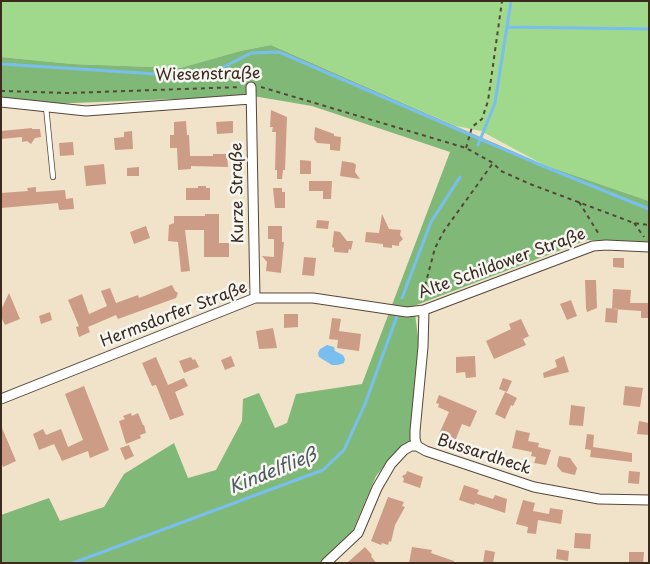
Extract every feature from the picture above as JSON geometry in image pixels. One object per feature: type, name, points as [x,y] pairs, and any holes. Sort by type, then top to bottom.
[{"type":"street","name":"Kurze Straße","points":[[251,87],[255,298]]},
{"type":"street","name":"Wiesenstraße","points":[[1,102],[86,111],[251,99]]},
{"type":"street","name":"Alte Schildower Straße","points":[[392,310],[407,312],[422,309],[593,246],[649,246]]},
{"type":"street","name":"Hermsdorfer Straße","points":[[1,399],[255,298],[313,298],[392,310]]},
{"type":"street","name":"Bussardheck","points":[[422,309],[423,347],[415,431],[417,446],[426,451],[494,475],[534,487],[600,499],[649,500]]},
{"type":"street","points":[[326,563],[358,533],[377,488],[391,464],[404,450],[411,446],[417,446]]},
{"type":"lane","points":[[46,107],[53,177]]},
{"type":"path","points":[[466,148],[472,127],[482,119],[488,101],[502,1]]},
{"type":"path","name":"Wiesenstraße","points":[[1,91],[69,93],[262,87],[466,148],[501,171],[530,184],[634,223],[649,225]]},
{"type":"path","points":[[422,309],[423,288],[435,248],[444,231],[493,164]]},
{"type":"path","points":[[579,202],[606,245]]},
{"type":"path","points":[[634,223],[644,237]]},
{"type":"green space","points":[[1,1],[649,1],[649,201],[544,165],[481,131],[456,126],[271,45],[240,51],[180,68],[72,64],[1,57]]},
{"type":"green space","points":[[271,45],[544,165],[649,201],[649,243],[587,240],[414,306],[419,345],[410,441],[390,459],[376,476],[351,535],[321,563],[1,563],[1,515],[49,498],[60,521],[104,507],[124,474],[174,443],[188,478],[216,470],[242,421],[243,399],[259,393],[275,428],[287,423],[296,394],[362,384],[450,152],[312,106],[253,96],[47,104],[1,100],[1,57],[72,64],[180,68],[240,51]]},
{"type":"water","points":[[327,345],[334,347],[335,351],[343,355],[344,363],[332,365],[319,357],[320,349]]},
{"type":"building","points":[[271,110],[287,117],[285,170],[283,170],[282,179],[277,179],[277,170],[275,170],[276,132],[272,132],[273,127],[270,127]]},
{"type":"building","points":[[186,121],[190,156],[227,154],[228,167],[191,166],[191,169],[178,170],[177,148],[170,148],[170,135],[174,135],[174,122]]},
{"type":"building","points":[[233,121],[233,133],[217,134],[216,122]]},
{"type":"building","points":[[315,127],[334,134],[334,136],[341,137],[340,151],[330,150],[330,144],[317,143],[314,139]]},
{"type":"building","points":[[40,129],[41,137],[35,138],[31,144],[27,141],[22,142],[22,137],[1,139],[1,131]]},
{"type":"building","points":[[132,131],[133,149],[115,150],[114,138],[124,137],[124,132]]},
{"type":"building","points":[[73,142],[74,155],[60,156],[59,143]]},
{"type":"building","points":[[300,160],[311,161],[311,174],[300,174]]},
{"type":"building","points":[[342,161],[356,165],[355,172],[360,179],[340,176]]},
{"type":"building","points":[[104,164],[106,184],[86,186],[84,166]]},
{"type":"building","points":[[139,167],[139,176],[127,176],[127,168]]},
{"type":"building","points":[[309,181],[332,181],[331,199],[323,199],[323,191],[309,191]]},
{"type":"building","points":[[198,186],[210,188],[210,200],[186,200],[186,188],[198,188]]},
{"type":"building","points":[[36,187],[36,192],[65,190],[66,199],[73,198],[74,209],[59,210],[58,203],[1,208],[1,193],[28,191],[27,188]]},
{"type":"building","points":[[273,188],[282,188],[282,192],[285,192],[285,208],[275,208]]},
{"type":"building","points":[[205,214],[219,214],[219,243],[229,243],[229,257],[204,257],[204,230],[185,230],[190,271],[181,272],[178,242],[168,241],[169,225],[174,223],[174,216],[205,216]]},
{"type":"building","points":[[382,214],[389,229],[401,230],[400,235],[403,239],[399,246],[392,245],[392,248],[383,247],[383,244],[365,242],[366,232],[379,233]]},
{"type":"building","points":[[317,220],[329,221],[328,229],[316,228]]},
{"type":"building","points":[[146,226],[150,238],[134,244],[130,232]]},
{"type":"building","points":[[268,226],[282,226],[282,242],[284,242],[281,273],[266,271],[267,262],[262,256],[274,257],[274,239],[268,239]]},
{"type":"building","points":[[334,231],[340,232],[347,241],[353,241],[351,250],[349,249],[348,253],[334,252],[332,247]]},
{"type":"building","points":[[304,257],[316,258],[314,276],[302,275]]},
{"type":"building","points":[[613,258],[624,258],[624,268],[613,267]]},
{"type":"building","points":[[585,280],[596,280],[597,308],[587,312],[586,308]]},
{"type":"building","points":[[172,285],[178,293],[176,298],[118,319],[116,315],[88,327],[90,332],[79,337],[76,327],[79,326],[68,300],[82,294],[89,314],[107,306],[101,291],[110,288],[116,303],[138,295],[139,298]]},
{"type":"building","points":[[613,289],[631,290],[630,303],[649,303],[649,318],[641,318],[641,311],[612,309]]},
{"type":"building","points":[[9,293],[20,319],[5,325],[1,317],[1,310]]},
{"type":"building","points":[[571,300],[577,316],[567,320],[560,304]]},
{"type":"building","points":[[606,308],[618,309],[617,323],[605,322]]},
{"type":"building","points":[[50,312],[52,320],[41,324],[39,316]]},
{"type":"building","points":[[284,314],[298,314],[298,327],[284,328]]},
{"type":"building","points":[[332,318],[341,319],[339,331],[361,334],[359,351],[337,348],[338,340],[329,339]]},
{"type":"building","points":[[521,319],[529,336],[523,339],[526,345],[494,359],[486,341],[511,329],[509,324]]},
{"type":"building","points":[[273,328],[277,348],[259,349],[256,331]]},
{"type":"building","points":[[231,356],[235,366],[225,370],[221,360]]},
{"type":"building","points":[[475,356],[476,377],[466,378],[465,372],[456,373],[456,357]]},
{"type":"building","points":[[564,356],[569,372],[544,378],[543,373],[557,367],[555,360]]},
{"type":"building","points":[[156,357],[168,385],[184,378],[188,386],[175,392],[184,415],[170,420],[156,385],[152,386],[142,363]]},
{"type":"building","points":[[191,357],[193,360],[195,359],[199,367],[184,373],[179,361]]},
{"type":"building","points":[[503,378],[512,381],[507,392],[499,389]]},
{"type":"building","points":[[84,386],[109,450],[90,458],[88,451],[62,461],[54,444],[39,450],[33,434],[43,429],[46,435],[61,429],[68,447],[83,440],[65,394]]},
{"type":"building","points":[[625,386],[643,388],[640,407],[623,405]]},
{"type":"building","points":[[505,392],[517,398],[513,406],[511,405],[505,419],[495,414]]},
{"type":"building","points":[[439,395],[477,411],[470,427],[462,424],[455,441],[439,434],[449,412],[438,407],[439,404],[436,403]]},
{"type":"building","points":[[571,405],[585,407],[583,426],[569,425]]},
{"type":"building","points":[[131,413],[132,416],[138,413],[146,433],[140,435],[141,438],[126,444],[119,421],[125,419],[123,416]]},
{"type":"building","points":[[639,421],[649,423],[649,435],[637,434]]},
{"type":"building","points":[[2,428],[16,461],[3,467],[1,461]]},
{"type":"building","points":[[516,430],[530,433],[528,441],[539,443],[538,447],[551,450],[546,465],[534,463],[536,457],[531,456],[532,452],[512,448]]},
{"type":"building","points":[[587,434],[594,435],[593,447],[632,453],[632,462],[590,457],[591,450],[585,449]]},
{"type":"building","points":[[129,445],[134,456],[125,460],[120,448]]},
{"type":"building","points":[[559,456],[570,458],[577,468],[575,475],[562,472],[557,466]]},
{"type":"building","points":[[407,471],[423,477],[420,488],[403,482],[402,476]]},
{"type":"building","points":[[629,471],[640,472],[639,484],[628,483]]},
{"type":"building","points":[[464,485],[479,490],[477,494],[493,499],[495,495],[507,499],[505,513],[459,500]]},
{"type":"building","points":[[388,497],[404,502],[402,506],[405,507],[395,525],[391,542],[389,541],[388,545],[382,543],[381,545],[371,541]]},
{"type":"building","points":[[523,500],[535,503],[533,511],[549,514],[550,508],[563,510],[561,524],[538,520],[536,534],[527,533],[528,527],[516,524]]},
{"type":"building","points":[[575,533],[591,534],[590,549],[574,548]]},
{"type":"building","points":[[365,547],[376,563],[347,563]]},
{"type":"building","points":[[412,547],[432,550],[431,553],[454,561],[454,563],[409,563]]},
{"type":"building","points":[[557,549],[569,551],[568,561],[556,559]]},
{"type":"building","points":[[485,550],[495,552],[493,563],[483,563]]},
{"type":"building","points":[[629,552],[644,552],[643,563],[629,563]]},
{"type":"waterway","name":"Kindelfließ","points":[[478,145],[495,103],[511,1]]},
{"type":"waterway","points":[[508,27],[649,29]]},
{"type":"waterway","points":[[1,64],[157,74],[198,74],[212,73],[251,53],[279,52],[538,164],[649,209]]},
{"type":"waterway","name":"Kindelfließ","points":[[402,298],[431,222],[460,177],[456,183]]},
{"type":"waterway","name":"Kindelfließ","points":[[73,563],[323,470],[344,450],[365,404],[397,316]]}]
